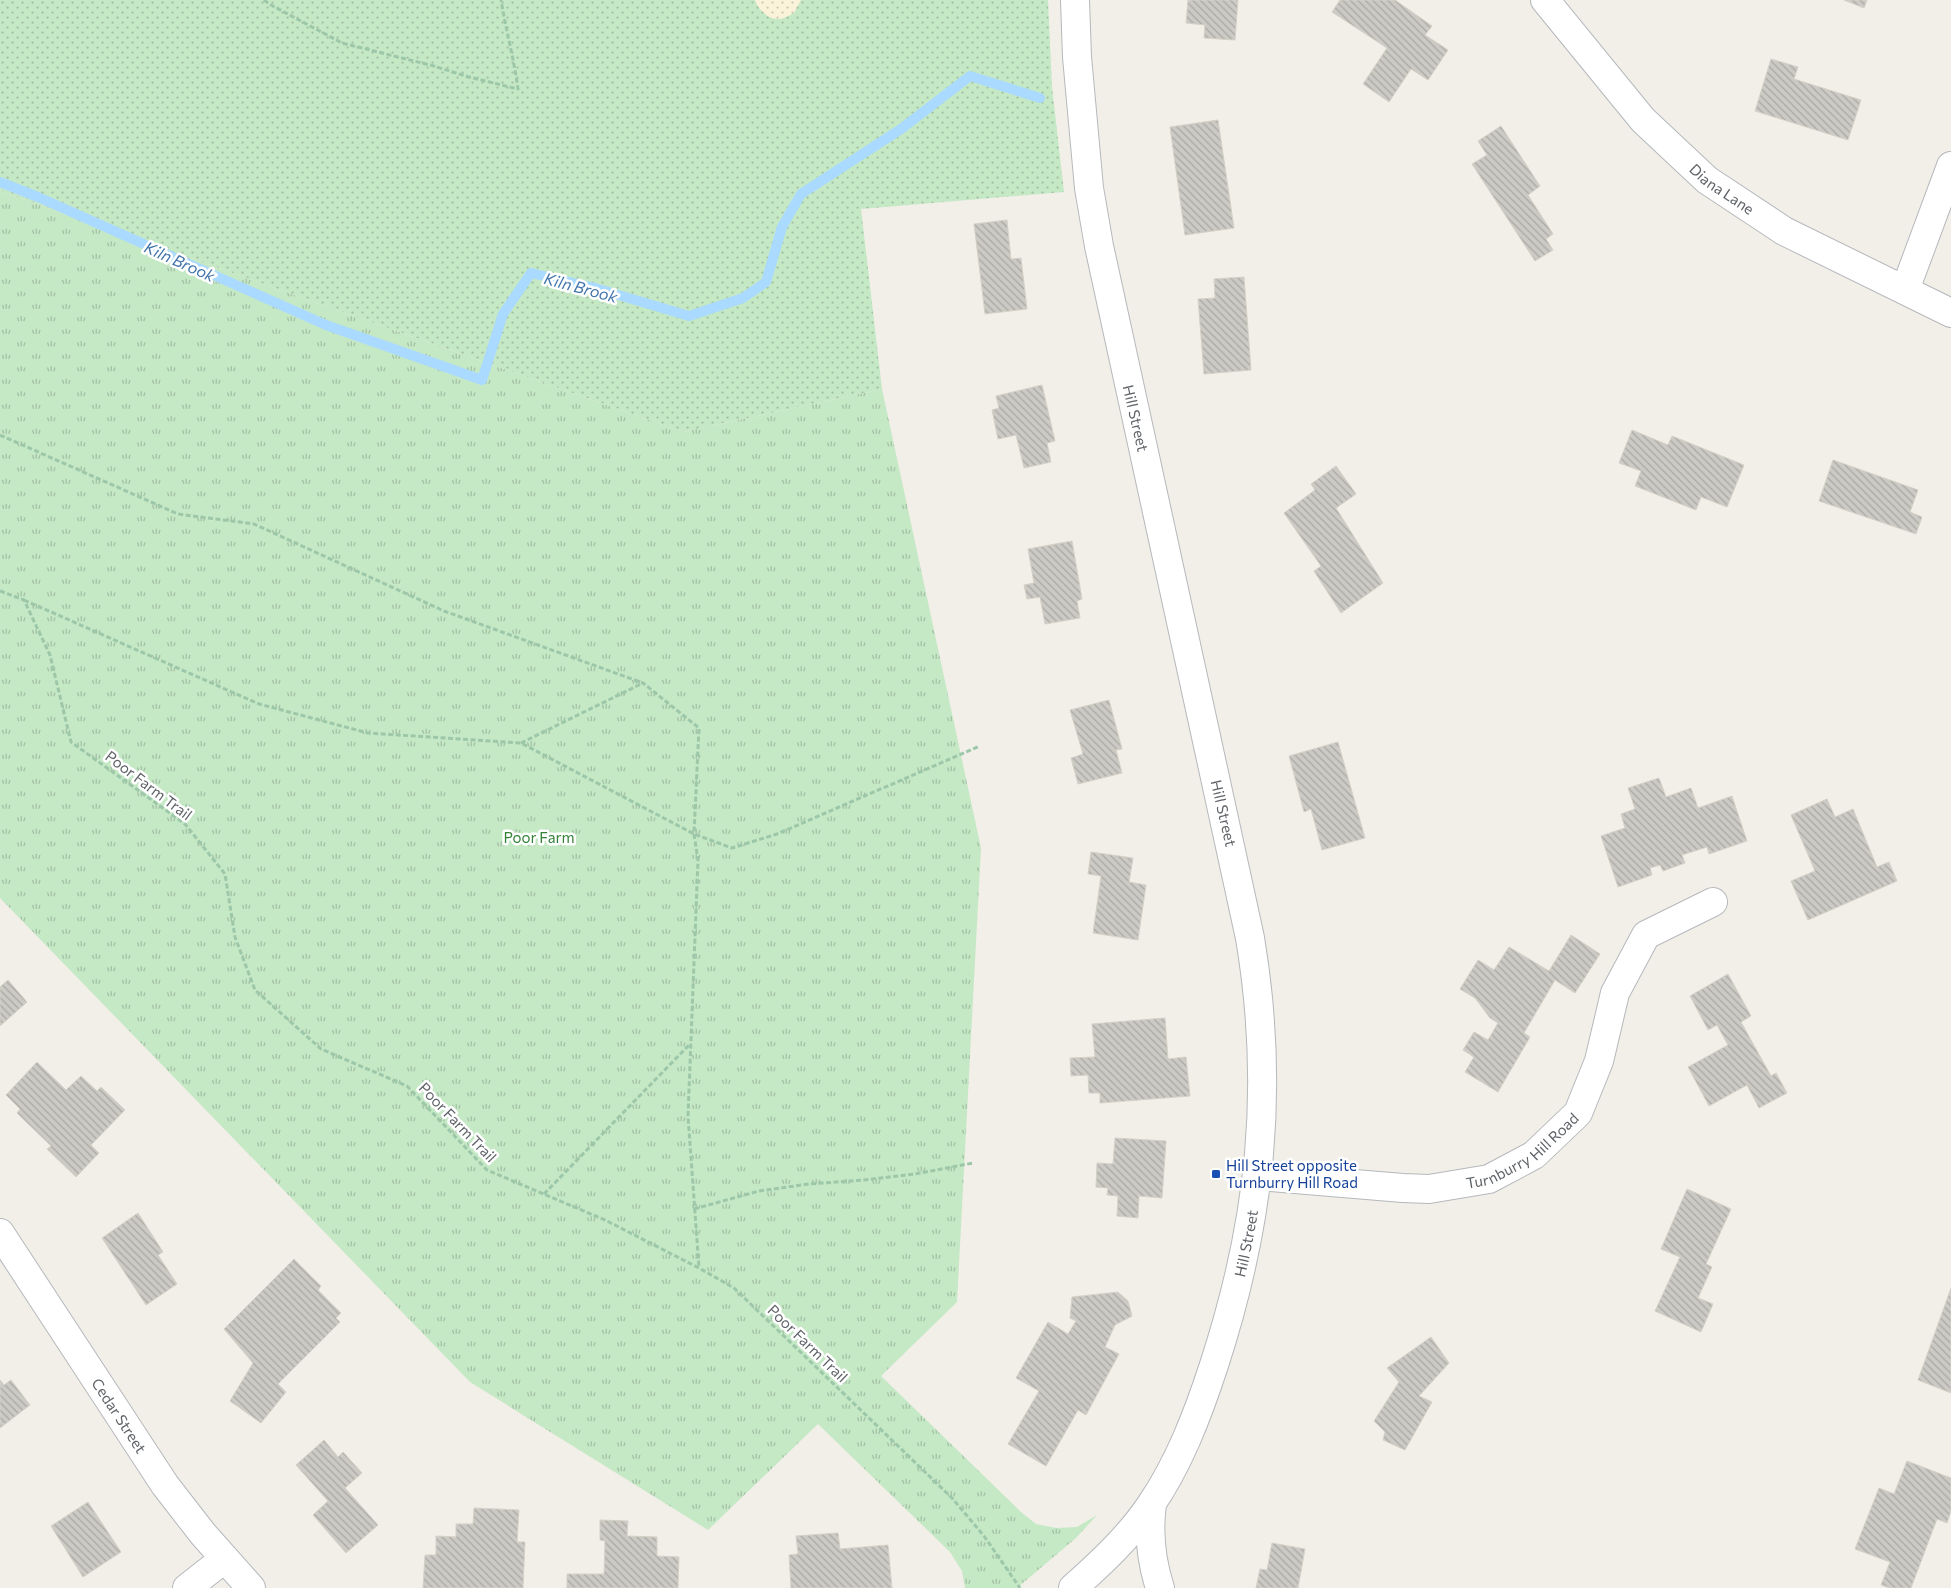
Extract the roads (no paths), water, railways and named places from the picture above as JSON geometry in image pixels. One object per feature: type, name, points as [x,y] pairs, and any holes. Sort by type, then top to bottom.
[{"type":"street","name":"Hill Street","points":[[1073,1588],[1117,1547],[1152,1504],[1184,1444],[1208,1384],[1238,1283],[1251,1222],[1258,1176],[1262,1110],[1262,1054],[1253,955],[1238,876],[1099,246],[1089,188],[1077,57],[1075,0]]},
{"type":"street","name":"Diana Lane","points":[[1544,0],[1643,120],[1708,180],[1784,231],[1951,313]]},
{"type":"street","points":[[1904,290],[1951,166]]},
{"type":"street","name":"Turnburry Hill Road","points":[[1258,1176],[1429,1189],[1489,1179],[1534,1155],[1578,1112],[1599,1061],[1615,993],[1646,935],[1712,902]]},
{"type":"street","name":"Cedar Street","points":[[0,1233],[134,1439],[184,1510],[251,1588]]},
{"type":"street","points":[[1152,1504],[1149,1523],[1150,1546],[1160,1588]]},
{"type":"street","points":[[187,1588],[224,1558]]},
{"type":"waterway","name":"Kiln Brook","points":[[0,182],[38,197],[326,325],[482,380],[503,314],[531,273],[595,288],[689,316],[743,298],[766,282],[782,227],[801,194],[901,129],[970,76],[1040,98]]},
{"type":"place","name":"Hill Street opposite Turnburry Hill Road","points":[[1216,1174]]},
{"type":"park label","name":"Poor Farm","points":[[539,837]]}]
